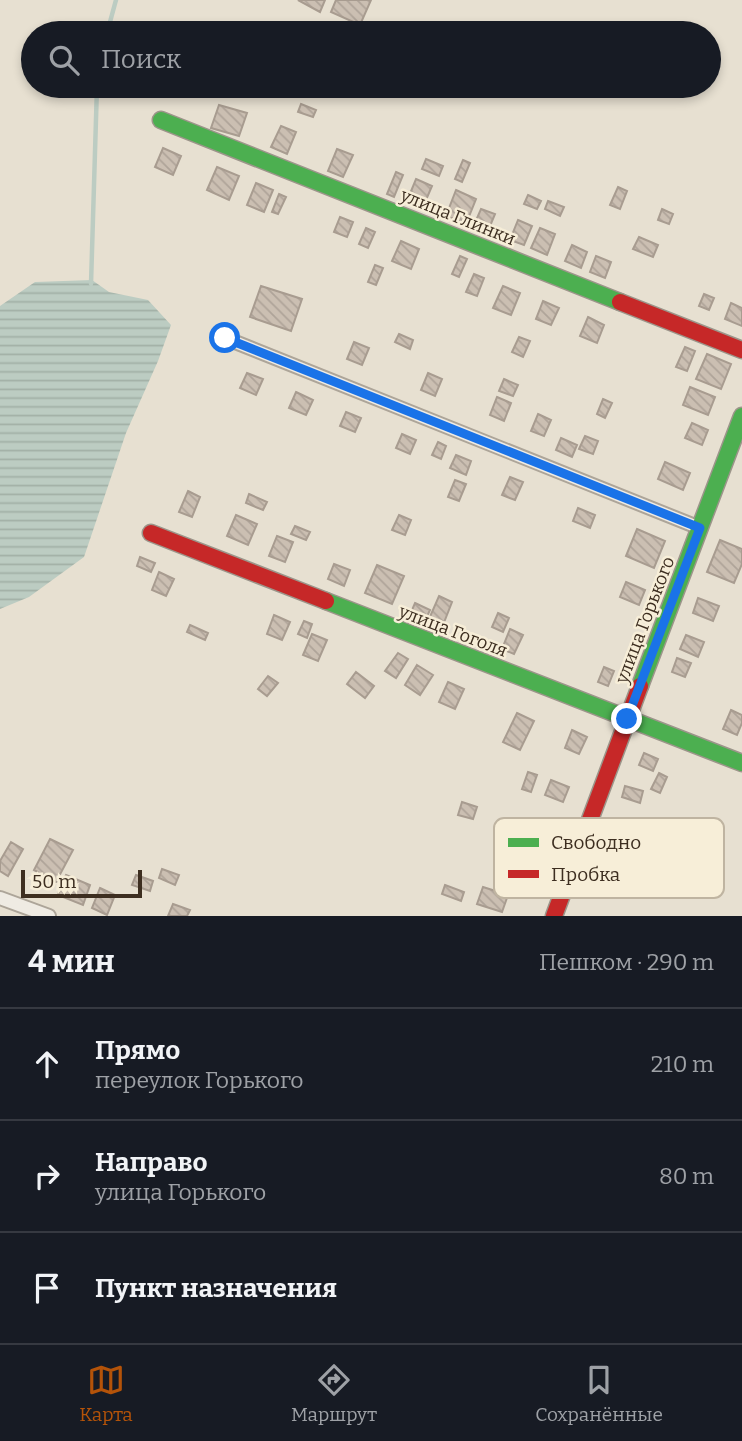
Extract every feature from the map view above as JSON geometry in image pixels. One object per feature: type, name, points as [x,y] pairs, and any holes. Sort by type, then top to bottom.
[{"type":"street","name":"улица Глинки","points":[[160,120],[742,350]]},
{"type":"street","points":[[225,338],[700,528]]},
{"type":"street","name":"улица Горького","points":[[590,818],[742,416]]},
{"type":"street","name":"улица Гоголя","points":[[151,533],[742,763]]},
{"type":"street","points":[[0,898],[49,916]]},
{"type":"street","name":"улица Горького","points":[[554,916],[561,898]]},
{"type":"shaded area","points":[[92,280],[109,292],[148,300],[171,325],[126,433],[84,557],[29,597],[0,609],[0,306],[35,282]]},
{"type":"building","points":[[298,0],[325,0],[320,12]]},
{"type":"building","points":[[336,0],[371,0],[362,21],[351,21],[331,12]]},
{"type":"building","points":[[301,104],[316,110],[313,117],[298,112]]},
{"type":"building","points":[[219,105],[247,113],[239,136],[211,128]]},
{"type":"building","points":[[281,126],[296,132],[287,154],[271,147]]},
{"type":"building","points":[[163,148],[181,156],[173,175],[155,167]]},
{"type":"building","points":[[337,149],[353,155],[343,177],[328,171]]},
{"type":"building","points":[[426,159],[443,166],[439,176],[422,169]]},
{"type":"building","points":[[463,160],[470,163],[462,182],[455,179]]},
{"type":"building","points":[[217,167],[239,176],[229,200],[207,190]]},
{"type":"building","points":[[396,172],[403,175],[394,197],[387,194]]},
{"type":"building","points":[[416,179],[432,186],[423,207],[407,201]]},
{"type":"building","points":[[256,183],[273,190],[264,212],[247,205]]},
{"type":"building","points":[[618,187],[627,191],[620,209],[610,205]]},
{"type":"building","points":[[456,190],[476,199],[466,224],[446,216]]},
{"type":"building","points":[[279,194],[286,197],[278,214],[272,212]]},
{"type":"building","points":[[528,195],[541,201],[537,209],[524,204]]},
{"type":"building","points":[[548,201],[564,207],[560,216],[545,209]]},
{"type":"building","points":[[481,209],[495,214],[488,231],[474,225]]},
{"type":"building","points":[[662,209],[673,214],[669,224],[658,220]]},
{"type":"building","points":[[340,217],[353,222],[347,237],[334,232]]},
{"type":"building","points":[[518,220],[532,226],[524,245],[510,240]]},
{"type":"building","points":[[366,228],[375,232],[368,248],[359,244]]},
{"type":"building","points":[[540,228],[555,234],[547,255],[531,248]]},
{"type":"building","points":[[639,237],[658,245],[653,257],[633,249]]},
{"type":"building","points":[[401,241],[419,249],[411,269],[392,261]]},
{"type":"building","points":[[572,245],[587,252],[581,268],[565,261]]},
{"type":"building","points":[[460,256],[467,259],[459,277],[452,274]]},
{"type":"building","points":[[596,256],[611,262],[605,278],[590,272]]},
{"type":"building","points":[[375,265],[383,268],[376,285],[368,282]]},
{"type":"building","points":[[474,274],[484,278],[477,296],[466,292]]},
{"type":"building","points":[[261,286],[302,299],[291,331],[250,317]]},
{"type":"building","points":[[503,286],[520,293],[511,315],[493,308]]},
{"type":"building","points":[[704,294],[714,298],[709,310],[699,306]]},
{"type":"building","points":[[543,301],[559,308],[551,325],[536,319]]},
{"type":"building","points":[[731,303],[742,308],[742,326],[725,319]]},
{"type":"building","points":[[588,317],[604,325],[597,343],[580,336]]},
{"type":"building","points":[[399,334],[413,340],[410,349],[395,342]]},
{"type":"building","points":[[519,337],[530,341],[523,357],[512,352]]},
{"type":"building","points":[[354,342],[369,348],[362,365],[347,359]]},
{"type":"building","points":[[685,347],[695,351],[687,371],[676,367]]},
{"type":"building","points":[[707,354],[731,364],[721,389],[696,379]]},
{"type":"building","points":[[247,373],[263,379],[256,395],[240,388]]},
{"type":"building","points":[[428,373],[442,379],[435,396],[421,390]]},
{"type":"building","points":[[504,379],[518,385],[513,396],[499,391]]},
{"type":"building","points":[[690,387],[715,397],[708,415],[683,405]]},
{"type":"building","points":[[296,392],[313,400],[306,415],[289,408]]},
{"type":"building","points":[[497,397],[511,403],[504,421],[490,415]]},
{"type":"building","points":[[603,399],[612,403],[605,418],[597,414]]},
{"type":"building","points":[[346,412],[361,418],[355,432],[340,426]]},
{"type":"building","points":[[538,414],[551,420],[544,436],[531,431]]},
{"type":"building","points":[[692,423],[708,430],[702,445],[685,438]]},
{"type":"building","points":[[402,434],[416,440],[410,454],[396,448]]},
{"type":"building","points":[[585,436],[598,441],[593,454],[579,449]]},
{"type":"building","points":[[561,438],[577,445],[572,457],[556,450]]},
{"type":"building","points":[[438,442],[446,446],[441,459],[432,455]]},
{"type":"building","points":[[456,455],[471,461],[466,475],[450,468]]},
{"type":"building","points":[[665,462],[690,473],[683,490],[658,479]]},
{"type":"building","points":[[510,477],[523,482],[515,500],[502,495]]},
{"type":"building","points":[[455,480],[466,484],[459,501],[448,497]]},
{"type":"building","points":[[188,491],[200,497],[192,517],[179,512]]},
{"type":"building","points":[[249,494],[267,502],[263,510],[246,503]]},
{"type":"building","points":[[578,508],[595,515],[590,528],[573,521]]},
{"type":"building","points":[[236,515],[257,524],[248,545],[227,536]]},
{"type":"building","points":[[399,515],[411,520],[405,535],[392,530]]},
{"type":"building","points":[[295,526],[310,532],[306,540],[291,534]]},
{"type":"building","points":[[637,529],[665,541],[654,568],[626,556]]},
{"type":"building","points":[[277,536],[293,542],[285,562],[269,556]]},
{"type":"building","points":[[720,540],[742,549],[742,564],[734,583],[707,572]]},
{"type":"building","points":[[140,557],[155,563],[151,572],[137,566]]},
{"type":"building","points":[[334,564],[350,570],[344,586],[328,579]]},
{"type":"building","points":[[377,565],[404,576],[392,604],[365,593]]},
{"type":"building","points":[[159,572],[174,579],[166,596],[152,590]]},
{"type":"building","points":[[626,582],[645,590],[639,605],[620,597]]},
{"type":"building","points":[[439,596],[452,602],[443,625],[429,619]]},
{"type":"building","points":[[698,598],[719,606],[713,621],[693,613]]},
{"type":"building","points":[[415,603],[430,610],[424,623],[409,617]]},
{"type":"building","points":[[498,613],[509,618],[503,632],[492,627]]},
{"type":"building","points":[[274,615],[290,622],[282,640],[267,634]]},
{"type":"building","points":[[304,621],[312,624],[307,638],[298,634]]},
{"type":"building","points":[[190,625],[208,633],[205,640],[187,632]]},
{"type":"building","points":[[510,629],[523,635],[514,654],[502,649]]},
{"type":"building","points":[[312,634],[327,640],[318,661],[303,655]]},
{"type":"building","points":[[686,635],[704,642],[698,657],[680,649]]},
{"type":"building","points":[[398,653],[408,659],[396,678],[385,671]]},
{"type":"building","points":[[677,658],[691,663],[685,677],[672,672]]},
{"type":"building","points":[[417,665],[433,675],[420,695],[405,685]]},
{"type":"building","points":[[604,667],[614,671],[608,686],[598,682]]},
{"type":"building","points":[[356,672],[374,686],[365,698],[347,684]]},
{"type":"building","points":[[268,676],[278,683],[267,696],[258,689]]},
{"type":"building","points":[[448,682],[464,689],[455,709],[439,702]]},
{"type":"building","points":[[731,710],[742,715],[737,735],[723,729]]},
{"type":"building","points":[[517,713],[534,721],[520,750],[503,742]]},
{"type":"building","points":[[572,730],[587,737],[579,754],[565,748]]},
{"type":"building","points":[[644,753],[658,759],[653,771],[639,765]]},
{"type":"building","points":[[528,772],[537,775],[531,792],[522,789]]},
{"type":"building","points":[[659,773],[667,777],[660,793],[651,789]]},
{"type":"building","points":[[551,780],[569,787],[563,802],[545,795]]},
{"type":"building","points":[[625,786],[643,791],[640,803],[622,797]]},
{"type":"building","points":[[462,802],[477,807],[473,819],[458,815]]},
{"type":"building","points":[[50,839],[73,850],[56,882],[34,870]]},
{"type":"building","points":[[11,842],[23,849],[8,876],[0,871],[0,861]]},
{"type":"building","points":[[162,869],[179,875],[175,885],[159,878]]},
{"type":"building","points":[[66,875],[90,885],[83,905],[58,895]]},
{"type":"building","points":[[136,875],[153,881],[150,891],[132,885]]},
{"type":"building","points":[[445,885],[464,892],[461,901],[442,894]]},
{"type":"building","points":[[483,887],[494,891],[494,898],[507,898],[502,912],[477,904]]},
{"type":"building","points":[[100,888],[115,895],[107,915],[92,908]]},
{"type":"building","points":[[173,904],[190,910],[187,916],[168,916]]},
{"type":"waterway","points":[[110,21],[116,0]]},
{"type":"waterway","points":[[91,284],[97,98]]},
{"type":"traffic: fast","points":[[161,120],[620,302]]},
{"type":"traffic: fast","points":[[640,686],[742,416]]},
{"type":"traffic: fast","points":[[326,601],[742,763]]},
{"type":"traffic: jam","points":[[620,302],[742,350]]},
{"type":"traffic: jam","points":[[151,533],[326,601]]},
{"type":"traffic: jam","points":[[591,818],[640,686]]},
{"type":"traffic: jam","points":[[554,916],[561,898]]},
{"type":"route","points":[[225,338],[700,528],[627,719]]}]
